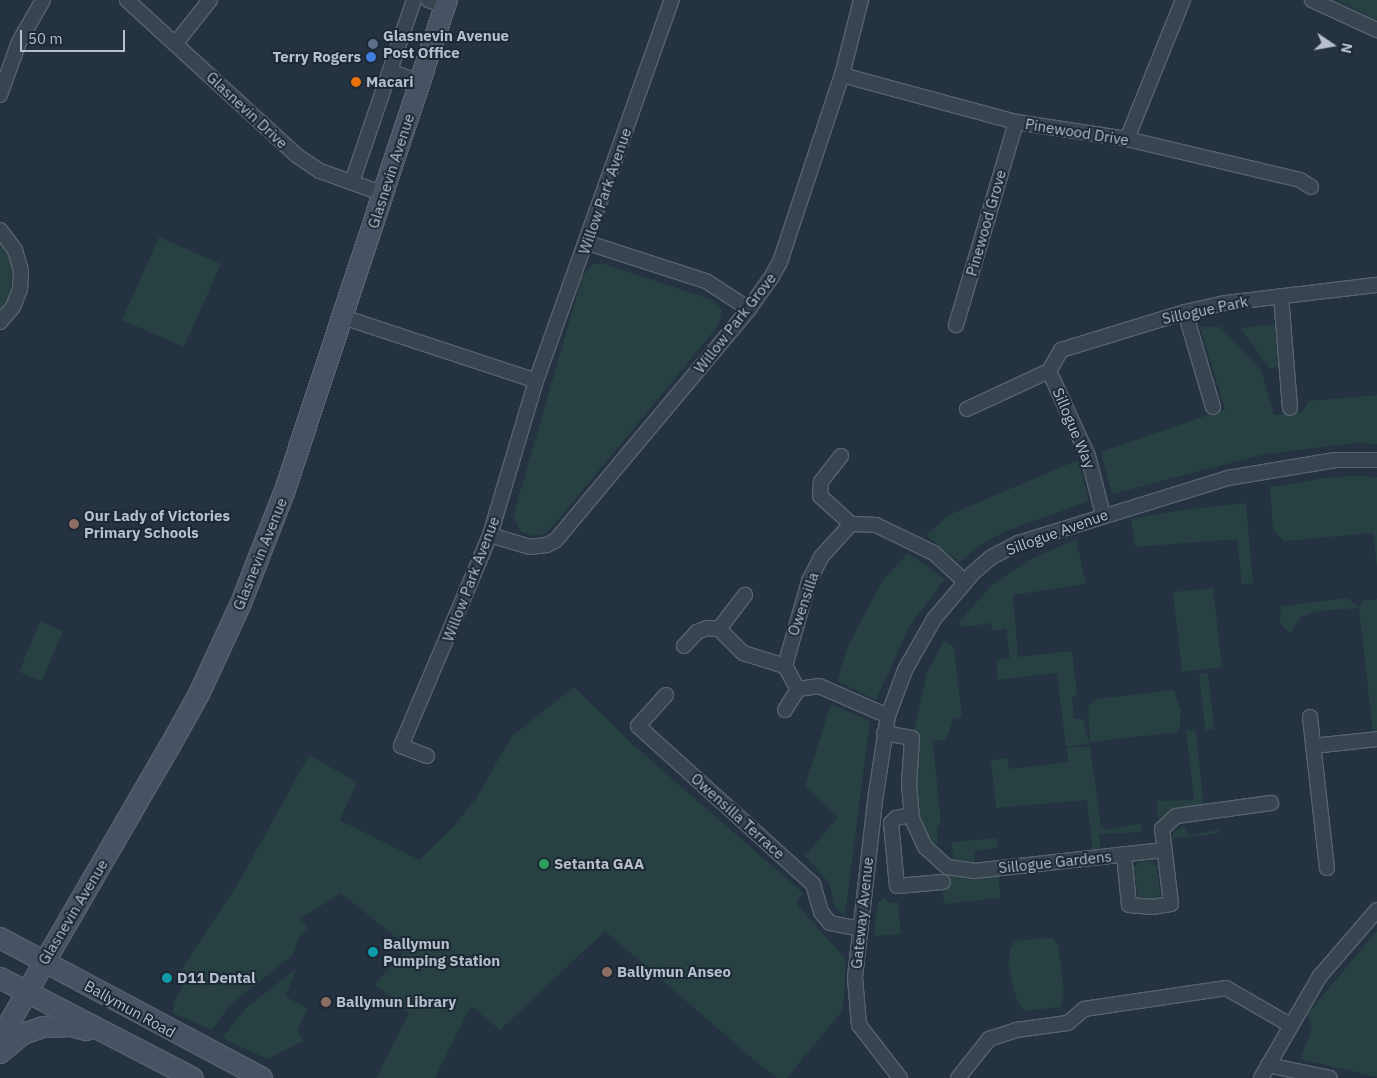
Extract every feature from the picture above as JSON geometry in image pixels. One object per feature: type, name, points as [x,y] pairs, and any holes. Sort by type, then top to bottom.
[{"type":"main road","name":"Glasnevin Avenue","points":[[0,1039],[27,993],[42,961],[123,829],[219,651],[285,490],[384,194],[419,82],[440,2]]},
{"type":"main road","name":"Ballymun Road","points":[[0,938],[262,1078]]},
{"type":"main road","name":"Ballymun Road","points":[[0,978],[193,1078]]},
{"type":"main road","points":[[0,1053],[23,1034],[43,1027],[71,1026],[116,1039]]},
{"type":"street","points":[[0,95],[19,42],[43,0]]},
{"type":"street","name":"Glasnevin Drive","points":[[128,0],[296,155],[320,171],[384,194]]},
{"type":"street","points":[[176,43],[210,0]]},
{"type":"street","points":[[352,182],[414,0]]},
{"type":"street","name":"Willow Park Avenue","points":[[427,756],[402,746],[490,535],[536,381],[588,243],[672,0]]},
{"type":"street","name":"Willow Park Grove","points":[[490,535],[530,546],[548,545],[556,540],[749,309],[780,262],[842,75],[860,0]]},
{"type":"street","points":[[1127,140],[1183,0]]},
{"type":"street","points":[[1312,0],[1377,30]]},
{"type":"street","points":[[390,71],[419,82]]},
{"type":"street","name":"Pinewood Drive","points":[[842,75],[1016,122],[1127,140],[1300,180],[1311,187]]},
{"type":"street","name":"Pinewood Grove","points":[[956,325],[1016,122]]},
{"type":"street","points":[[0,230],[15,250],[21,271],[20,289],[13,307],[0,322]]},
{"type":"street","points":[[588,243],[706,281],[749,309]]},
{"type":"street","name":"Sillogue Park","points":[[1049,371],[1061,350],[1185,312],[1281,296],[1377,285]]},
{"type":"street","points":[[1281,296],[1290,408]]},
{"type":"street","points":[[1185,312],[1213,407]]},
{"type":"street","points":[[343,317],[536,381]]},
{"type":"street","points":[[967,409],[1049,371]]},
{"type":"street","name":"Sillogue Way","points":[[1049,371],[1088,456],[1104,515]]},
{"type":"street","points":[[841,456],[821,482],[820,496],[851,524],[876,525],[934,553],[965,582]]},
{"type":"street","name":"Sillogue Avenue","points":[[884,733],[888,716],[918,644],[965,582],[1004,550],[1104,515],[1228,478],[1336,460],[1377,460]]},
{"type":"street","name":"Owensilla","points":[[785,666],[809,581],[822,556],[851,524]]},
{"type":"street","points":[[719,629],[745,595]]},
{"type":"street","points":[[684,646],[697,632],[707,628],[719,629],[743,653],[785,666],[798,689]]},
{"type":"street","points":[[798,689],[829,689],[888,716]]},
{"type":"street","points":[[785,710],[798,689]]},
{"type":"street","name":"Owensilla Terrace","points":[[666,695],[638,726],[813,884],[821,912],[830,923],[860,930]]},
{"type":"street","points":[[1310,717],[1330,859]]},
{"type":"street","points":[[884,733],[912,738],[909,784],[912,815],[896,818],[891,823],[897,886],[943,882]]},
{"type":"street","name":"Gateway Avenue","points":[[884,733],[860,930],[855,990],[859,1025],[900,1078]]},
{"type":"street","points":[[1313,746],[1377,739]]},
{"type":"street","points":[[1124,854],[1129,905],[1152,907],[1171,904],[1162,828],[1176,816],[1271,803]]},
{"type":"street","name":"Sillogue Gardens","points":[[912,815],[925,846],[947,867],[974,871],[1164,850]]},
{"type":"street","points":[[1330,1078],[1265,1072],[1290,1025],[1320,976],[1377,910]]},
{"type":"street","points":[[958,1078],[989,1039],[995,1035],[1068,1024],[1084,1009],[1226,988],[1290,1025]]},
{"type":"green space","points":[[1336,0],[1377,0],[1377,20]]},
{"type":"green space","points":[[159,237],[221,264],[184,347],[122,320]]},
{"type":"green space","points":[[0,241],[6,246],[13,263],[9,297],[0,312]]},
{"type":"green space","points":[[593,264],[605,264],[713,300],[722,310],[718,326],[553,526],[543,534],[534,536],[521,532],[513,517],[582,277]]},
{"type":"green space","points":[[1274,324],[1279,366],[1270,369],[1240,328]]},
{"type":"green space","points":[[1200,327],[1220,327],[1261,370],[1274,415],[1302,412],[1309,401],[1377,395],[1377,444],[1355,443],[1261,455],[1112,494],[1101,452],[1225,409]]},
{"type":"green space","points":[[1078,460],[1089,501],[1006,531],[984,543],[959,562],[926,535],[949,515]]},
{"type":"green space","points":[[1330,477],[1377,477],[1377,569],[1373,533],[1284,541],[1273,530],[1270,487]]},
{"type":"green space","points":[[1246,503],[1253,583],[1242,584],[1237,539],[1135,547],[1131,519],[1182,510]]},
{"type":"green space","points":[[1076,539],[1086,584],[1013,595],[1018,657],[1072,651],[1077,696],[1072,697],[1074,719],[1083,719],[1089,744],[1066,747],[1057,673],[998,680],[996,660],[1010,658],[1006,629],[992,631],[991,623],[964,627],[958,623],[992,585],[1029,560]]},
{"type":"green space","points":[[908,553],[945,579],[909,627],[876,700],[837,681],[848,646],[882,581]]},
{"type":"green space","points":[[1213,588],[1222,667],[1182,672],[1173,592]]},
{"type":"green space","points":[[1348,598],[1359,608],[1317,611],[1301,617],[1290,633],[1280,623],[1281,606]]},
{"type":"green space","points":[[1377,599],[1377,733],[1373,734],[1359,608],[1363,601]]},
{"type":"green space","points":[[40,621],[63,631],[42,681],[19,672]]},
{"type":"green space","points":[[944,640],[954,647],[962,717],[953,719],[946,740],[933,741],[941,825],[937,826],[938,843],[925,847],[912,819],[912,739],[927,673]]},
{"type":"green space","points":[[1208,673],[1214,729],[1205,730],[1199,674]]},
{"type":"green space","points":[[574,687],[629,741],[803,893],[796,903],[846,960],[843,1010],[787,1078],[777,1078],[753,1059],[605,931],[500,1030],[471,1006],[435,1078],[376,1078],[409,1013],[375,984],[408,947],[341,893],[300,919],[308,928],[298,939],[293,955],[230,1005],[212,1030],[173,1013],[174,1002],[183,985],[185,972],[181,970],[239,882],[309,755],[357,782],[340,820],[419,860],[452,828],[475,800],[512,736]]},
{"type":"green space","points":[[1174,690],[1181,711],[1179,732],[1090,742],[1088,707],[1095,699]]},
{"type":"green space","points":[[831,704],[870,721],[845,916],[835,907],[829,883],[805,856],[838,817],[805,786]]},
{"type":"green space","points":[[1186,730],[1196,731],[1204,810],[1178,813],[1161,821],[1158,818],[1157,801],[1194,800]]},
{"type":"green space","points":[[1090,746],[1101,827],[1109,830],[1141,823],[1142,832],[1099,834],[1101,852],[1093,854],[1087,800],[996,808],[991,760],[1008,758],[1009,769],[1068,762],[1067,748]]},
{"type":"green space","points":[[1184,826],[1189,835],[1219,830],[1219,833],[1172,839],[1173,832]]},
{"type":"green space","points":[[997,838],[998,848],[974,851],[976,870],[997,868],[1001,898],[944,904],[942,889],[955,868],[951,842]]},
{"type":"green space","points":[[1150,861],[1157,866],[1160,895],[1155,900],[1145,900],[1138,897],[1134,868],[1139,862]]},
{"type":"green space","points":[[884,898],[890,903],[898,902],[901,934],[874,936],[878,902]]},
{"type":"green space","points":[[1377,931],[1377,1077],[1300,1059],[1312,1028],[1307,1014]]},
{"type":"green space","points":[[1052,937],[1058,944],[1064,991],[1060,1007],[1024,1011],[1017,1001],[1008,966],[1011,947],[1015,941]]},
{"type":"green space","points":[[297,968],[285,996],[308,1009],[297,1030],[303,1041],[267,1059],[222,1038],[247,1007]]},
{"type":"place","name":"Glasnevin Avenue Post Office","points":[[373,44]]},
{"type":"place","name":"Terry Rogers","points":[[371,57]]},
{"type":"place","name":"Macari","points":[[356,82]]},
{"type":"place","name":"Our Lady of Victories Primary Schools","points":[[74,524]]},
{"type":"place","name":"Setanta GAA","points":[[544,864]]},
{"type":"place","name":"Ballymun Pumping Station","points":[[373,952]]},
{"type":"place","name":"Ballymun Anseo","points":[[607,972]]},
{"type":"place","name":"D11 Dental","points":[[167,978]]},
{"type":"place","name":"Ballymun Library","points":[[326,1002]]}]
